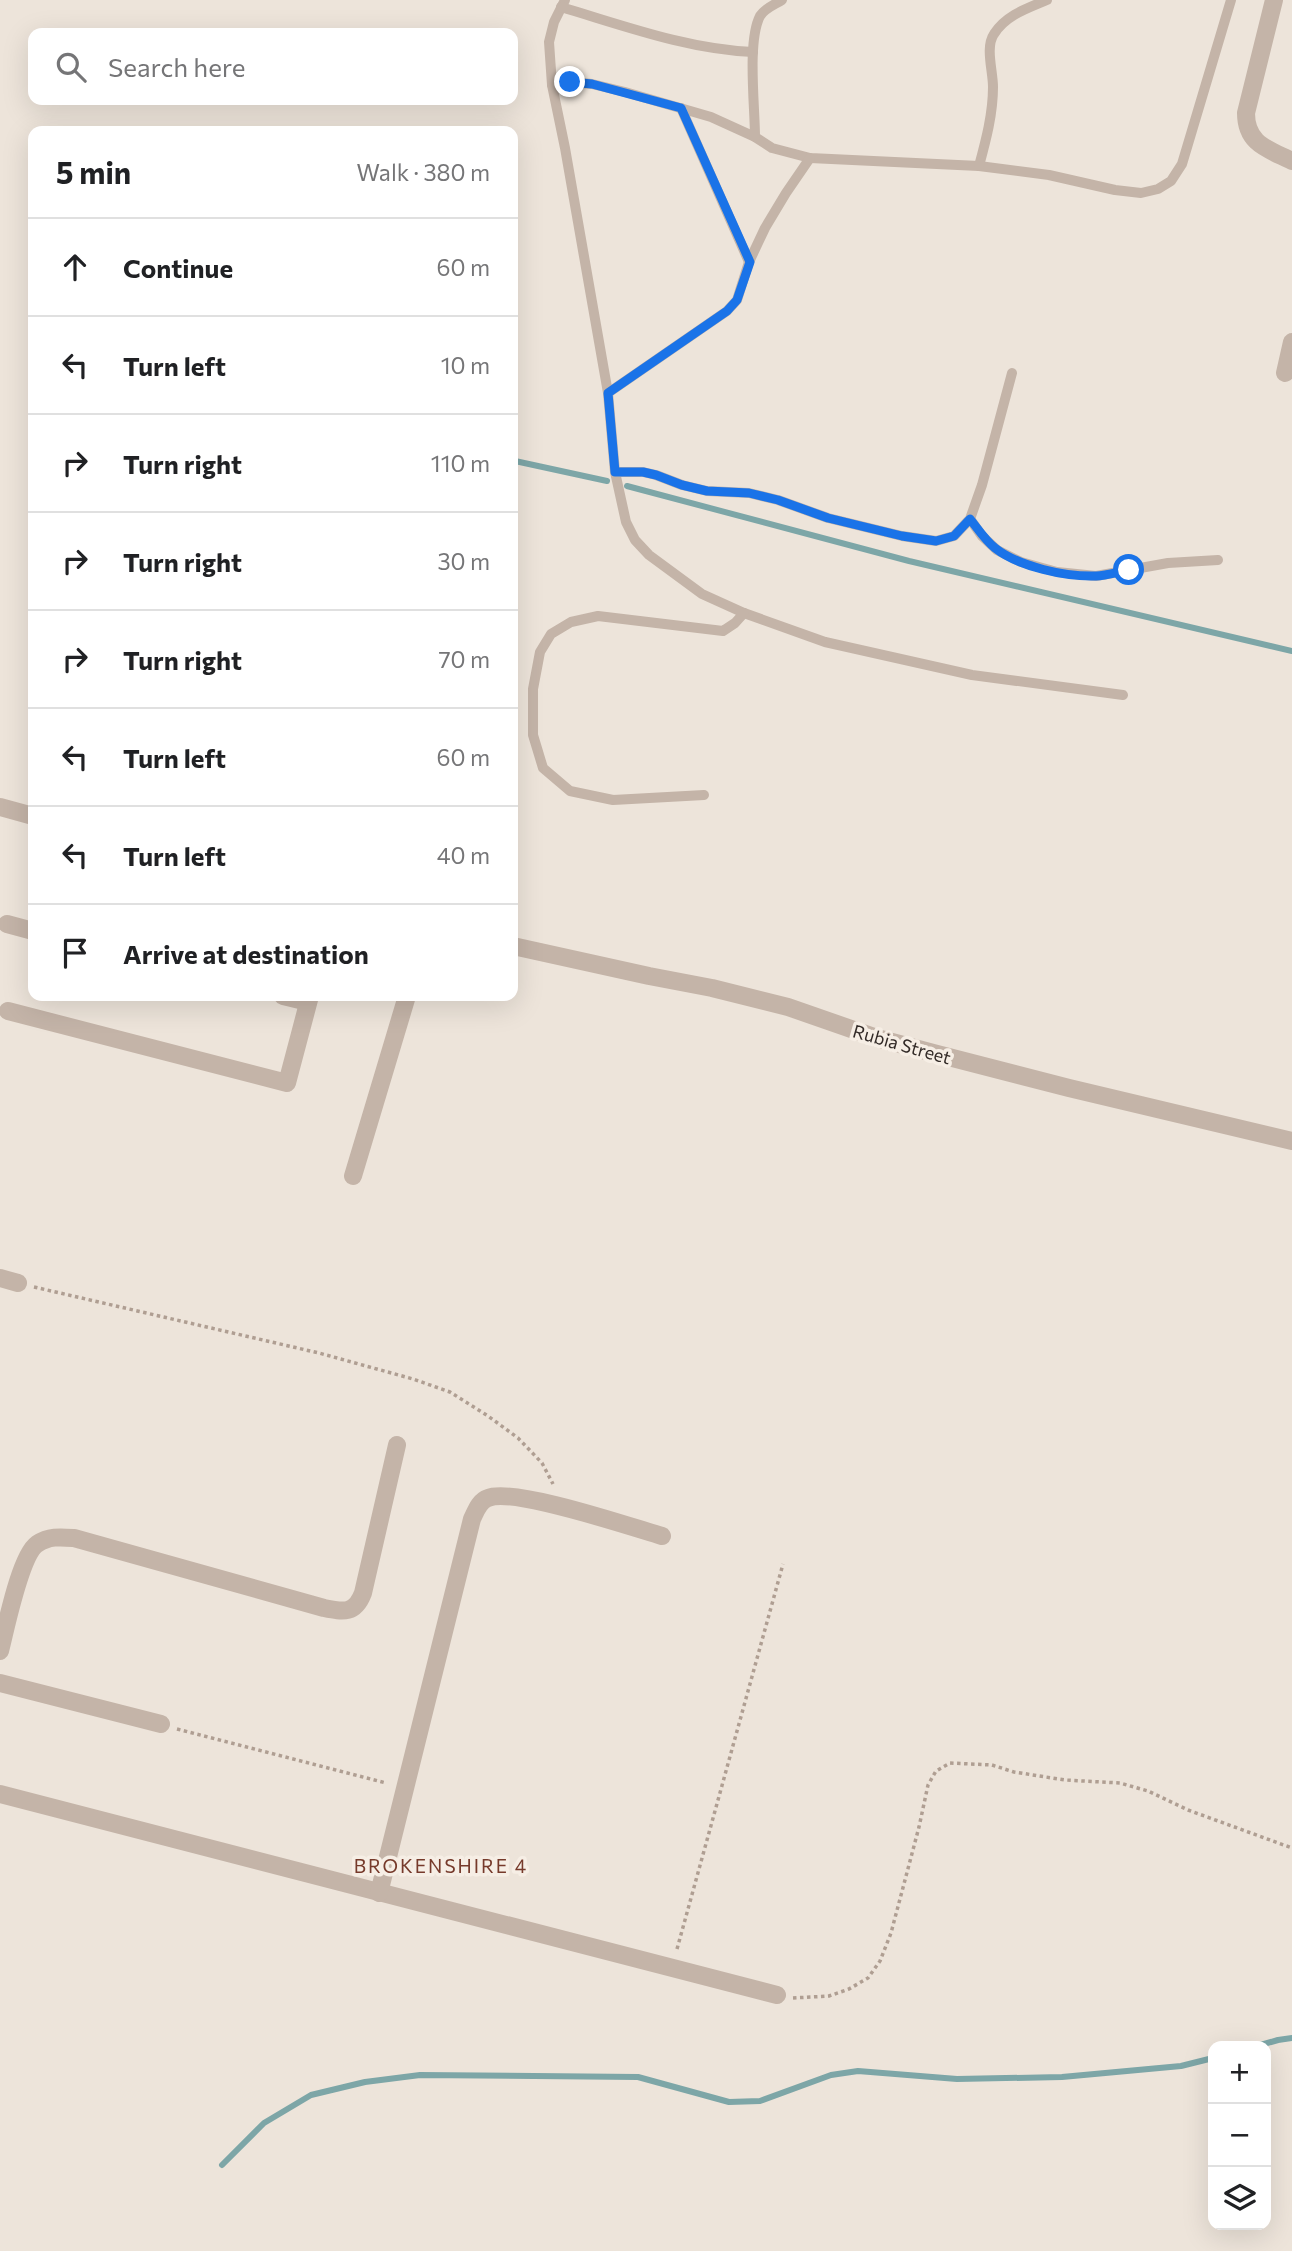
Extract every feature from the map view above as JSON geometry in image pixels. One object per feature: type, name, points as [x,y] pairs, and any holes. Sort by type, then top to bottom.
[{"type":"street","points":[[1273,0],[1246,113],[1246,124],[1256,142],[1292,161]]},
{"type":"street","points":[[1285,373],[1292,342]]},
{"type":"street","points":[[0,807],[28,815]]},
{"type":"street","points":[[7,924],[28,930]]},
{"type":"street","name":"Rubia Street","points":[[518,947],[788,1007],[877,1038],[937,1054],[1292,1141]]},
{"type":"street","points":[[8,1011],[287,1083],[308,1001]]},
{"type":"street","points":[[353,1176],[406,1001]]},
{"type":"street","points":[[0,1651],[26,1558],[36,1545],[53,1536],[74,1538],[324,1608],[340,1611],[352,1609],[359,1603],[363,1593],[397,1445]]},
{"type":"street","points":[[379,1893],[472,1518],[478,1506],[487,1498],[504,1495],[530,1499],[662,1536]]},
{"type":"street","points":[[0,1683],[161,1724]]},
{"type":"street","points":[[0,1794],[777,1995]]},
{"type":"lane","points":[[755,137],[755,30],[760,15],[782,0]]},
{"type":"lane","points":[[979,166],[992,112],[992,36],[1017,13],[1047,0]]},
{"type":"lane","points":[[552,85],[570,82],[592,84],[681,108],[711,117],[755,137],[772,148],[810,158],[979,166],[1049,175],[1141,193],[1158,190],[1171,181],[1182,164],[1231,0]]},
{"type":"lane","points":[[753,52],[726,51],[670,40],[563,4],[554,22],[549,42],[552,85],[608,393],[615,472],[626,522],[635,540],[649,555],[702,594],[744,613],[825,642],[972,675],[1124,695]]},
{"type":"lane","points":[[681,108],[750,262]]},
{"type":"lane","points":[[608,393],[727,311],[737,300],[750,262],[772,216],[810,158]]},
{"type":"lane","points":[[615,472],[643,472],[707,491],[749,493],[828,518],[902,536],[936,541],[954,536],[970,519],[982,485],[1012,373]]},
{"type":"lane","points":[[970,519],[982,536],[997,550],[1021,562],[1057,572],[1096,576],[1168,563],[1217,560]]},
{"type":"lane","points":[[704,795],[613,800],[570,791],[543,768],[533,735],[533,689],[540,652],[551,634],[571,622],[598,617],[723,631],[744,613]]},
{"type":"path","points":[[9,1280],[319,1353],[450,1392],[488,1416],[526,1446],[542,1463],[564,1508]]},
{"type":"path","points":[[672,1968],[783,1564]]},
{"type":"path","points":[[161,1724],[405,1788]]},
{"type":"path","points":[[777,1995],[800,1999],[829,1996],[868,1978],[880,1961],[891,1933],[928,1785],[936,1771],[950,1762],[992,1765],[1014,1772],[1065,1780],[1120,1783],[1148,1791],[1188,1810],[1292,1847]]},
{"type":"waterway","points":[[518,462],[607,481]]},
{"type":"waterway","points":[[627,486],[909,561],[1292,651]]},
{"type":"waterway","points":[[1271,2042],[1292,2038]]},
{"type":"waterway","points":[[222,2165],[264,2123],[311,2095],[365,2082],[420,2075],[638,2077],[729,2102],[760,2101],[831,2075],[858,2071],[957,2079],[1062,2077],[1181,2066],[1208,2059]]},
{"type":"district","name":"BROKENSHIRE 4","points":[[441,1865]]},
{"type":"route","points":[[570,82],[592,84],[681,108],[750,262],[737,300],[727,311],[608,393],[615,472],[643,472],[707,491],[749,493],[828,518],[902,536],[936,541],[954,536],[970,519],[982,536],[997,550],[1021,562],[1057,572],[1096,576],[1129,570]]}]
